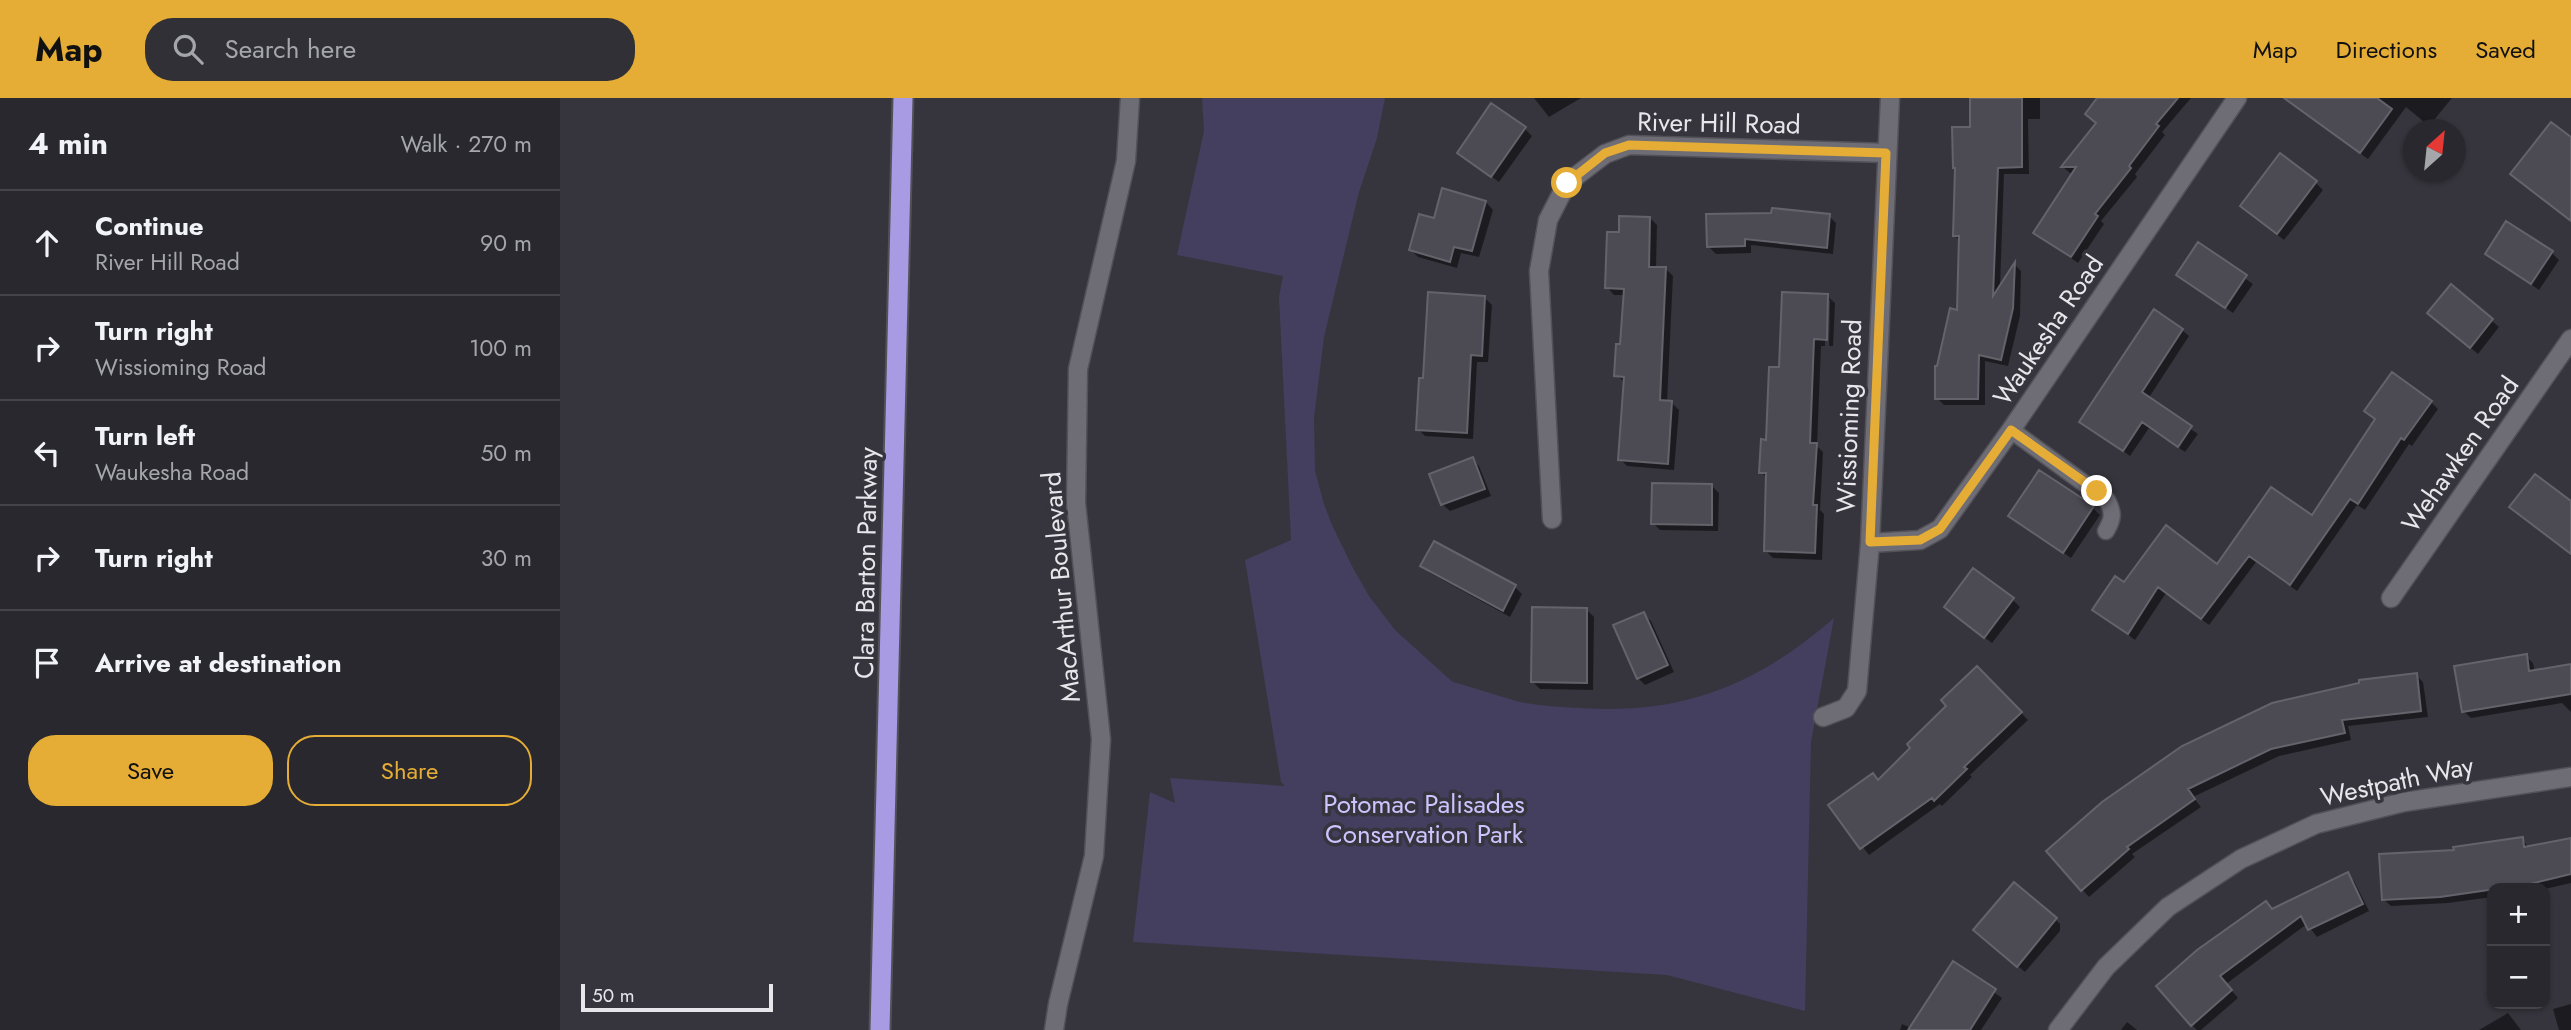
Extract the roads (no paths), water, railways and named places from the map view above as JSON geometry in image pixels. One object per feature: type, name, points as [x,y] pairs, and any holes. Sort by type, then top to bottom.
[{"type":"highway","name":"Clara Barton Parkway","points":[[880,1030],[903,98]]},
{"type":"street","name":"MacArthur Boulevard","points":[[1054,1030],[1094,856],[1101,739],[1076,503],[1077,369],[1126,161],[1130,98]]},
{"type":"street","name":"Wissioming Road","points":[[1823,718],[1846,708],[1857,691],[1870,542],[1890,98]]},
{"type":"street","name":"Waukesha Road","points":[[1870,542],[1920,540],[1940,529],[2011,430],[2237,98]]},
{"type":"street","name":"River Hill Road","points":[[1552,519],[1539,271],[1548,220],[1567,183],[1605,153],[1629,145],[1886,153]]},
{"type":"street","name":"Wehawken Road","points":[[2391,598],[2571,339]]},
{"type":"street","name":"Westpath Way","points":[[2058,1030],[2106,967],[2168,907],[2241,859],[2316,824],[2404,802],[2571,777]]},
{"type":"lane","points":[[2011,430],[2107,500],[2113,517],[2106,531]]},
{"type":"park label","name":"Potomac Palisades Conservation Park","points":[[1424,819]]}]
